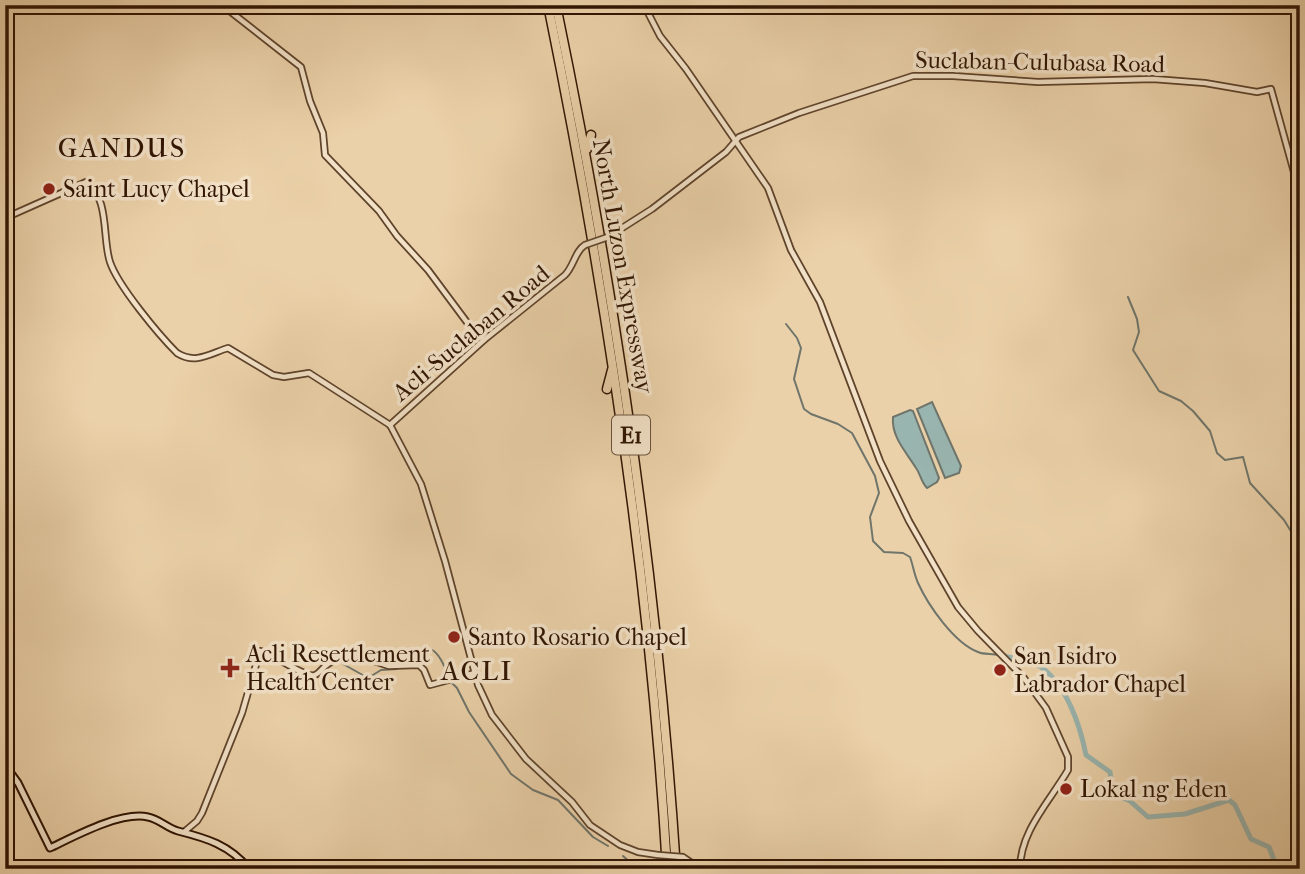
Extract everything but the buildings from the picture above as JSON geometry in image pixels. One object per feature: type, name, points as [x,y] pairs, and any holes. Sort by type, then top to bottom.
[{"type":"highway","name":"North Luzon Expressway","points":[[548,5],[604,308],[635,524],[651,669],[667,869]]},
{"type":"highway","name":"North Luzon Expressway","points":[[556,5],[597,218],[623,373],[660,678],[676,869]]},
{"type":"highway","points":[[561,29],[574,80],[579,85]]},
{"type":"highway","points":[[591,135],[587,151],[597,218]]},
{"type":"highway","points":[[604,308],[612,371],[607,389]]},
{"type":"highway","points":[[618,447],[623,453],[635,524]]},
{"type":"main road","points":[[5,765],[18,783],[50,848],[105,824],[140,816],[152,818],[172,829],[222,845],[236,854],[249,869]]},
{"type":"street","points":[[222,5],[301,67],[310,101],[323,133],[325,155],[379,211],[469,325],[484,340]]},
{"type":"street","points":[[645,5],[660,36],[773,197],[791,250],[820,302],[867,430],[909,521],[958,607],[1003,659],[1024,678],[1046,708],[1069,763],[1068,770],[1028,835],[1021,852],[1020,869]]},
{"type":"street","name":"Suclaban-Culubasa Road","points":[[736,141],[751,131],[799,113],[913,76],[1038,82],[1153,79],[1205,83],[1256,92],[1271,89],[1300,194]]},
{"type":"street","name":"Acli-Suclaban Road","points":[[390,425],[484,340],[565,275],[574,264],[581,248],[608,237],[652,209],[726,152],[736,141]]},
{"type":"street","points":[[5,218],[86,182],[95,188],[97,194],[109,260],[115,274],[177,354],[198,359],[228,348],[273,375],[284,377],[309,373],[390,425],[421,484],[475,673],[486,703],[506,733],[526,760],[572,802],[590,825],[620,845],[638,852],[683,857],[692,863],[693,869]]},
{"type":"street","points":[[184,832],[202,813],[242,713],[260,651],[279,658],[308,676],[314,676],[344,655],[359,652],[371,660],[389,666],[419,665],[430,685],[475,673]]},
{"type":"water","points":[[932,402],[961,466],[959,473],[945,478],[917,409]]},
{"type":"water","points":[[913,411],[939,478],[927,488],[894,431],[893,417]]},
{"type":"waterway","points":[[1128,297],[1139,332],[1133,350],[1159,391],[1181,401],[1193,411],[1210,431],[1217,453],[1225,460],[1243,457],[1250,483],[1284,520],[1300,546]]},
{"type":"waterway","points":[[786,324],[801,348],[794,379],[804,409],[852,433],[875,476],[879,493],[870,517],[873,541],[884,552],[903,553],[910,557],[918,583],[928,602],[960,641],[980,653],[999,655]]},
{"type":"waterway","points":[[1300,566],[1300,581]]},
{"type":"waterway","points":[[402,663],[419,650],[432,650],[437,653],[449,679]]},
{"type":"waterway","points":[[1004,656],[1041,667],[1058,685],[1076,719],[1086,755],[1110,772],[1113,794],[1130,801],[1148,817],[1185,814],[1229,800],[1235,805],[1251,839],[1269,847],[1276,865],[1291,869]]},
{"type":"waterway","points":[[341,660],[343,664],[368,678],[381,670],[397,669]]},
{"type":"waterway","points":[[451,682],[511,774],[533,790],[558,800],[593,837],[608,846]]},
{"type":"waterway","points":[[623,856],[638,869]]},
{"type":"place","name":"Saint Lucy Chapel","points":[[49,189]]},
{"type":"place","name":"Santo Rosario Chapel","points":[[454,637]]},
{"type":"place","name":"Acli Resettlement Health Center","points":[[230,668]]},
{"type":"place","name":"San Isidro Labrador Chapel","points":[[1000,670]]},
{"type":"place","name":"Lokal ng Eden","points":[[1066,789]]},
{"type":"district","name":"GANDUS","points":[[122,147]]},
{"type":"district","name":"ACLI","points":[[477,670]]}]
